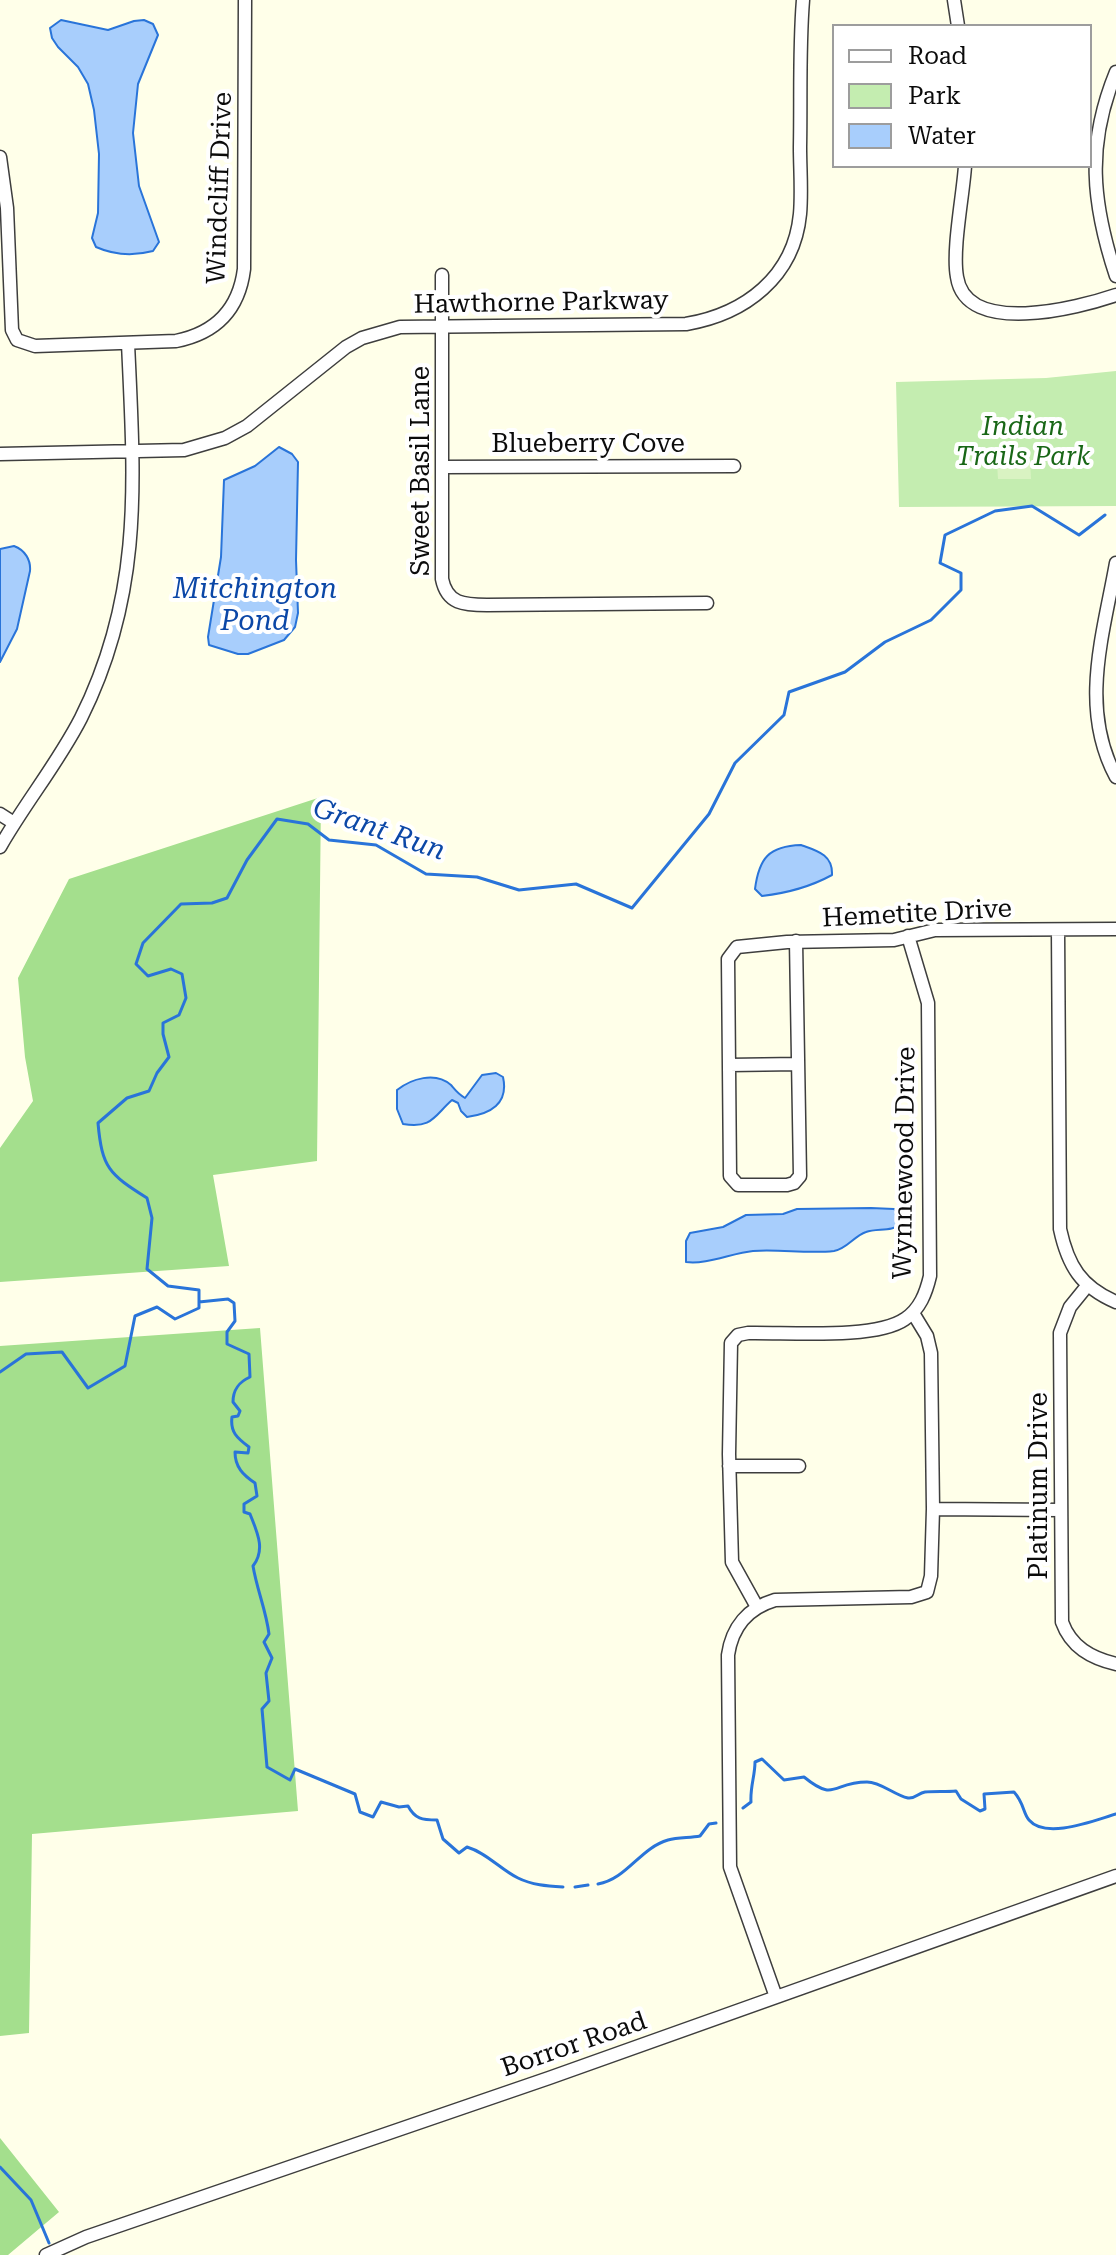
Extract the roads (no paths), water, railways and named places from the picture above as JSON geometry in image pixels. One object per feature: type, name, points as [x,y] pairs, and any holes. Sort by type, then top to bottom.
[{"type":"street","name":"Windcliff Drive","points":[[0,157],[7,208],[13,336],[28,346],[176,341],[195,337],[221,321],[239,295],[244,269],[245,0]]},
{"type":"street","name":"Hawthorne Parkway","points":[[0,454],[184,450],[225,438],[247,426],[325,362],[362,338],[400,327],[686,324],[727,314],[760,292],[788,255],[795,239],[800,214],[803,0]]},
{"type":"street","points":[[954,0],[958,24]]},
{"type":"street","points":[[1115,267],[1099,220],[1094,168],[1099,124],[1116,72]]},
{"type":"street","points":[[965,168],[956,266],[960,289],[968,300],[988,312],[999,313],[1059,310],[1116,295]]},
{"type":"street","name":"Sweet Basil Lane","points":[[442,275],[444,590],[461,605],[707,603]]},
{"type":"street","points":[[0,847],[80,719],[99,679],[113,636],[131,544],[133,451],[128,343]]},
{"type":"street","name":"Blueberry Cove","points":[[442,467],[734,466]]},
{"type":"street","points":[[1116,563],[1097,676],[1095,709],[1104,753],[1116,777]]},
{"type":"street","points":[[0,814],[14,823]]},
{"type":"street","name":"Hemetite Drive","points":[[729,1065],[728,959],[731,952],[743,945],[887,940],[935,930],[1116,929]]},
{"type":"street","points":[[1058,930],[1060,1229],[1069,1260],[1087,1286],[1116,1302]]},
{"type":"street","name":"Wynnewood Drive","points":[[757,1607],[732,1562],[729,1348],[733,1339],[748,1333],[867,1332],[888,1328],[913,1313],[930,1276],[928,1003],[908,936]]},
{"type":"street","points":[[796,941],[800,1176],[794,1183],[738,1185],[730,1176],[729,1065],[798,1064]]},
{"type":"street","name":"Platinum Drive","points":[[1087,1286],[1070,1307],[1060,1333],[1062,1622],[1068,1635],[1083,1652],[1116,1664]]},
{"type":"street","points":[[776,1997],[733,1879],[728,1849],[730,1641],[736,1629],[757,1607],[775,1600],[911,1597],[927,1592],[931,1576],[933,1509],[931,1353],[927,1336],[913,1313]]},
{"type":"street","points":[[729,1466],[799,1466]]},
{"type":"street","points":[[933,1509],[1061,1510]]},
{"type":"street","name":"Borror Road","points":[[46,2255],[86,2237],[1116,1876]]},
{"type":"water","points":[[61,20],[108,30],[144,20],[153,24],[158,35],[138,84],[133,133],[139,186],[159,242],[153,251],[131,254],[110,252],[96,247],[92,238],[98,213],[99,154],[94,110],[88,84],[78,67],[52,38],[50,28]]},
{"type":"water","name":"Mitchington Pond","points":[[279,447],[292,454],[298,462],[298,613],[295,627],[284,640],[248,654],[238,654],[209,645],[208,637],[221,557],[224,480],[255,466]]},
{"type":"water","points":[[14,546],[26,556],[30,571],[17,629],[0,662],[0,549]]},
{"type":"water","points":[[801,845],[827,858],[832,875],[798,889],[762,896],[755,889],[763,862],[773,851]]},
{"type":"water","points":[[496,1073],[503,1077],[503,1094],[490,1110],[467,1117],[458,1103],[452,1100],[427,1123],[403,1124],[397,1109],[397,1090],[403,1086],[423,1078],[438,1078],[465,1098],[482,1075]]},
{"type":"water","points":[[797,1209],[894,1209],[901,1218],[901,1224],[866,1232],[834,1251],[753,1251],[702,1262],[686,1262],[686,1241],[690,1233],[723,1227],[746,1215],[783,1214]]},
{"type":"waterway","name":"Grant Run","points":[[0,1372],[26,1354],[62,1352],[88,1388],[125,1366],[135,1316],[157,1307],[175,1319],[199,1308],[199,1290],[168,1286],[147,1269],[152,1218],[147,1198],[116,1176],[110,1168],[102,1150],[98,1123],[127,1098],[149,1091],[169,1057],[163,1023],[179,1015],[186,998],[182,974],[171,969],[148,976],[136,964],[143,943],[181,904],[212,903],[227,898],[247,860],[277,819],[308,824],[329,840],[376,845],[426,874],[477,877],[519,890],[576,884],[632,908],[709,814],[735,763],[784,715],[789,692],[845,672],[885,642],[931,620],[961,590],[961,573],[940,563],[945,535],[995,511],[1032,506],[1079,535],[1105,515]]},
{"type":"waterway","points":[[199,1302],[228,1299],[234,1303],[235,1321],[227,1332],[227,1344],[249,1354],[250,1377],[235,1390],[233,1402],[240,1411],[238,1416],[232,1417],[232,1427],[249,1447],[248,1453],[235,1452],[236,1462],[243,1474],[255,1483],[257,1496],[244,1504],[244,1512],[250,1514],[259,1540],[259,1553],[253,1566],[269,1634],[264,1642],[272,1658],[266,1673],[269,1701],[262,1709],[267,1767],[290,1780],[295,1769],[355,1794],[360,1812],[373,1817],[381,1802],[408,1806],[420,1818],[437,1820],[443,1839],[459,1853],[467,1847],[523,1880],[563,1887]]},
{"type":"waterway","points":[[743,1808],[751,1802],[755,1762],[762,1759],[784,1780],[804,1777],[814,1785],[829,1790],[867,1782],[908,1798],[925,1792],[956,1791],[961,1799],[980,1811],[985,1809],[984,1794],[1014,1792],[1029,1820],[1047,1828],[1071,1827],[1116,1814]]},
{"type":"waterway","points":[[598,1884],[617,1876],[658,1844],[700,1836],[709,1824],[716,1823]]},
{"type":"waterway","points":[[575,1887],[588,1885]]},
{"type":"waterway","points":[[0,2167],[31,2200],[49,2243]]},
{"type":"park label","name":"Indian Trails Park","points":[[1023,442]]}]
